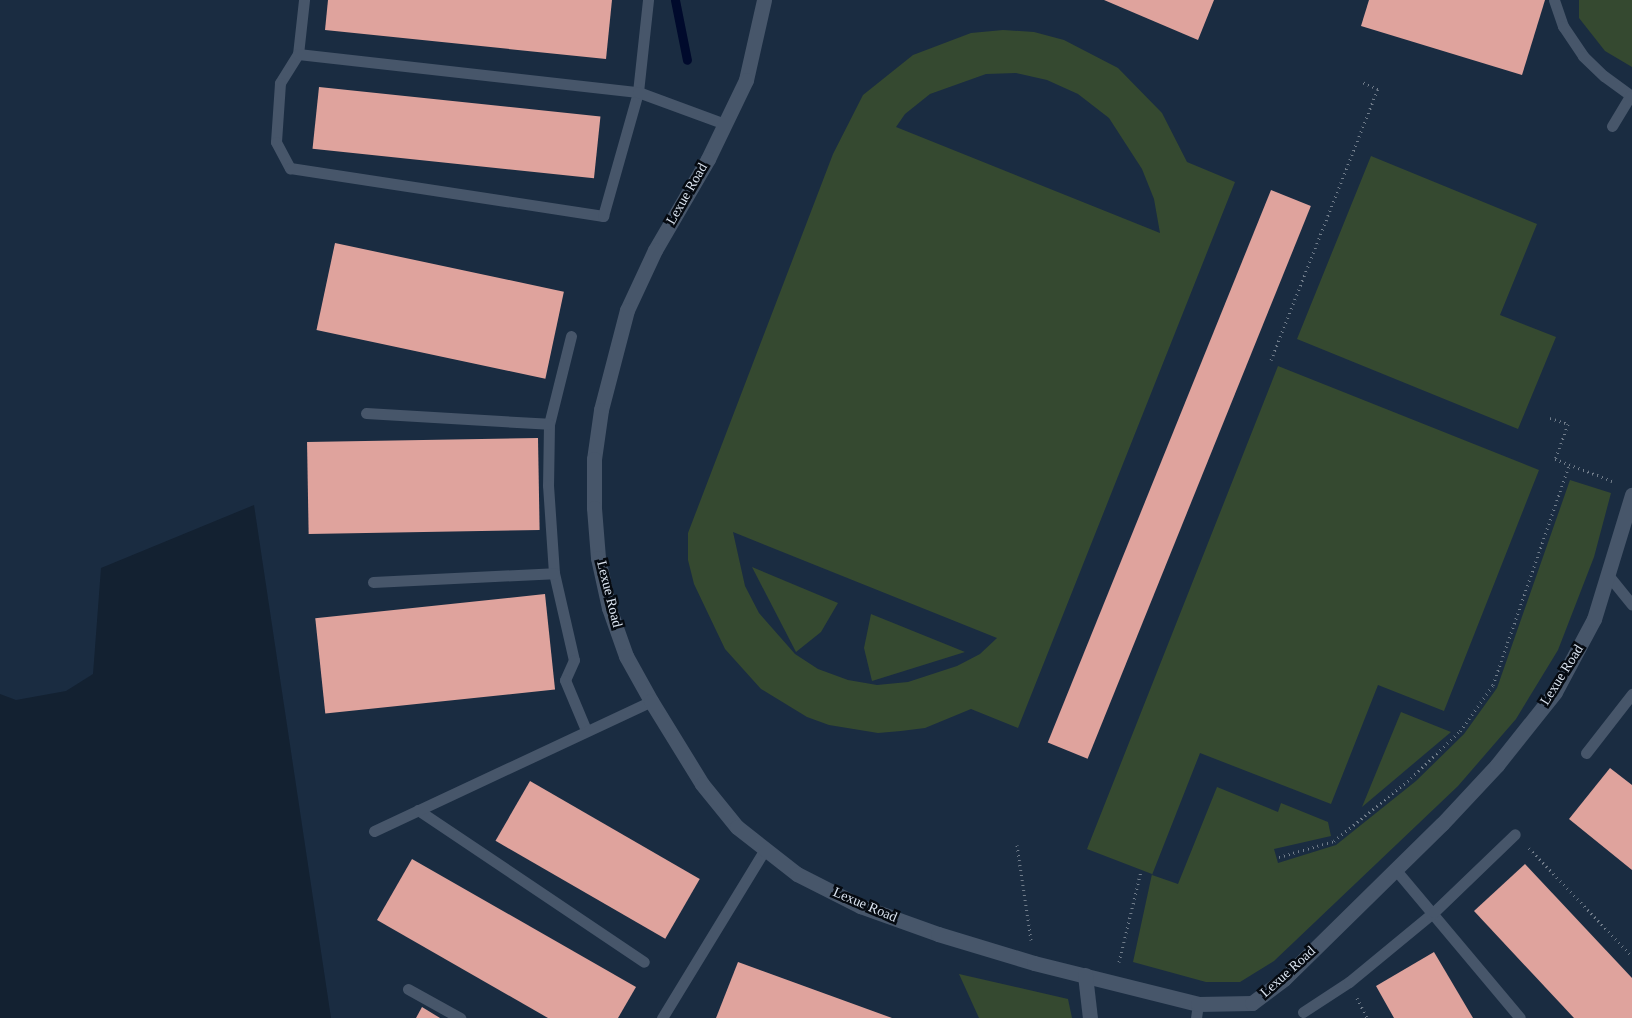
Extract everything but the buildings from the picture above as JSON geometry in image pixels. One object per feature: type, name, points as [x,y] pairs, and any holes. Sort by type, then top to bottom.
[{"type":"street","name":"Lexue Road","points":[[764,0],[746,80],[725,124],[655,250],[627,310],[601,410],[594,459],[598,558],[609,608],[626,656],[702,784],[738,827],[764,851],[796,874],[860,906],[938,934],[1034,963],[1114,982],[1197,1011],[1252,1003],[1284,979],[1442,824],[1497,765],[1555,692],[1594,619],[1608,574],[1628,490]]},
{"type":"street","points":[[1085,975],[1090,1018]]},
{"type":"lane","points":[[304,0],[298,54],[280,83],[276,142],[290,168],[603,216],[638,92],[648,0]]},
{"type":"lane","points":[[1554,0],[1563,26],[1583,56],[1631,96],[1612,126]]},
{"type":"lane","points":[[298,54],[638,92],[725,124]]},
{"type":"lane","points":[[570,336],[549,424],[548,485],[554,573],[574,660],[564,680],[586,730]]},
{"type":"lane","points":[[366,413],[549,424]]},
{"type":"lane","points":[[373,582],[554,573]]},
{"type":"lane","points":[[1608,574],[1632,605]]},
{"type":"lane","points":[[1586,753],[1632,694]]},
{"type":"lane","points":[[374,831],[651,701]]},
{"type":"lane","points":[[418,810],[644,962]]},
{"type":"lane","points":[[1303,1012],[1349,982],[1434,912],[1515,834]]},
{"type":"lane","points":[[662,1018],[764,851]]},
{"type":"lane","points":[[1394,869],[1434,912],[1520,1018]]},
{"type":"lane","points":[[408,989],[460,1018]]},
{"type":"path","points":[[1271,360],[1378,88],[1362,82]]},
{"type":"path","points":[[1550,418],[1568,424],[1555,459],[1628,490]]},
{"type":"path","points":[[1279,857],[1334,841],[1411,778],[1460,731],[1493,685],[1569,465]]},
{"type":"path","points":[[1515,834],[1632,956]]},
{"type":"path","points":[[1017,845],[1034,963]]},
{"type":"path","points":[[1114,982],[1141,871]]},
{"type":"shaded area","points":[[0,0],[1632,0],[1632,1018],[331,1018],[254,505],[101,568],[93,674],[66,691],[16,700],[0,694]]},
{"type":"green space","points":[[1579,0],[1632,0],[1632,67],[1605,51],[1579,18]]},
{"type":"green space","points":[[1003,30],[1034,32],[1064,40],[1118,68],[1162,113],[1187,162],[1235,182],[1018,728],[971,709],[925,728],[901,731],[878,733],[829,725],[807,717],[761,689],[725,649],[694,584],[688,560],[688,533],[833,154],[863,95],[913,55],[971,33]],"holes":[[[1016,73],[1047,80],[1078,94],[1109,118],[1142,169],[1154,199],[1160,233],[896,127],[905,114],[930,94],[986,74]],[[733,532],[997,638],[980,654],[957,666],[908,682],[877,685],[848,680],[818,669],[795,654],[759,613],[745,586]]]},
{"type":"green space","points":[[1371,156],[1537,224],[1500,315],[1556,337],[1518,429],[1297,339]]},
{"type":"green space","points":[[1278,366],[1539,470],[1444,711],[1378,685],[1331,804],[1200,753],[1152,875],[1178,884],[1217,787],[1278,812],[1281,803],[1328,822],[1331,836],[1274,849],[1278,863],[1336,845],[1416,781],[1464,734],[1497,688],[1570,480],[1611,493],[1594,557],[1558,650],[1516,719],[1458,786],[1274,961],[1240,982],[1206,982],[1133,962],[1152,874],[1087,849]]},
{"type":"green space","points":[[752,567],[838,603],[821,632],[796,652]]},
{"type":"green space","points":[[871,614],[965,652],[872,681],[864,648]]},
{"type":"green space","points":[[1401,712],[1451,732],[1362,807]]},
{"type":"green space","points":[[959,974],[1068,999],[1072,1018],[979,1018]]},
{"type":"waterway","points":[[675,0],[687,60]]}]
